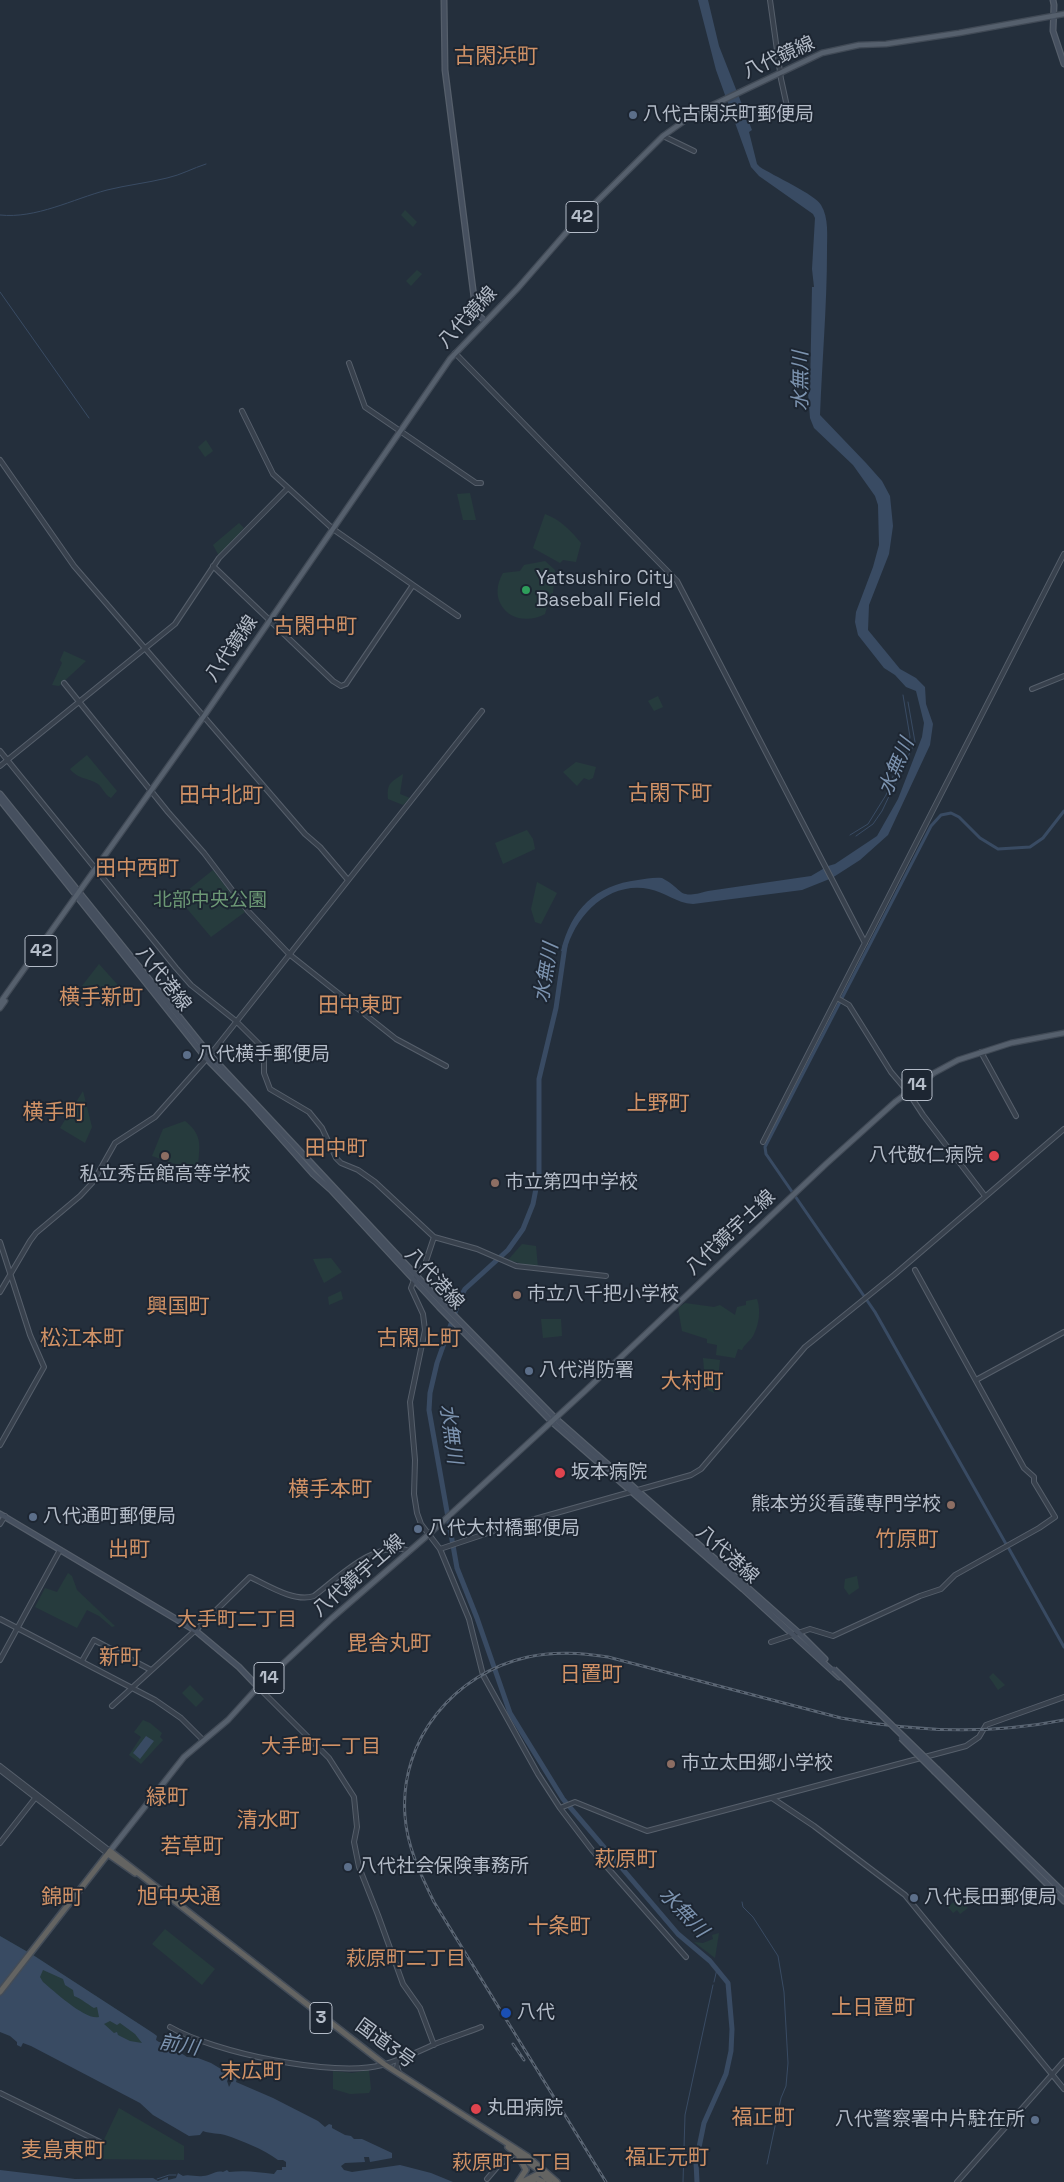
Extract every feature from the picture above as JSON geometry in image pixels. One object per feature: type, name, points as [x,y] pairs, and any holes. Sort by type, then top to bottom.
[{"type":"highway","points":[[0,1992],[109,1853]]},
{"type":"highway","name":"国道3号","points":[[109,1853],[383,2065],[518,2152],[557,2182]]},
{"type":"highway","points":[[518,2152],[526,2170],[518,2182]]},
{"type":"highway","points":[[522,2182],[543,2172]]},
{"type":"highway","name":"国道3号","points":[[543,2172],[550,2182]]},
{"type":"highway","points":[[526,2182],[537,2179],[543,2182]]},
{"type":"main road","points":[[444,0],[445,70],[475,306],[476,313],[485,321]]},
{"type":"main road","points":[[1053,0],[1054,17],[1052,31],[1064,64]]},
{"type":"main road","name":"八代鏡線","points":[[0,1003],[204,716],[455,353],[518,288],[571,227],[663,136],[694,114],[822,53],[842,48],[886,44],[1064,14]]},
{"type":"main road","name":"八代港線","points":[[0,794],[77,895]]},
{"type":"main road","name":"八代港線","points":[[0,800],[208,1057],[440,1305],[553,1420],[799,1633],[1064,1901]]},
{"type":"main road","name":"八代鏡線","points":[[0,1008],[77,895]]},
{"type":"main road","name":"八代鏡宇土線","points":[[109,1853],[184,1758],[228,1720],[258,1687],[332,1618],[428,1535],[792,1196],[908,1092],[934,1073],[958,1060],[1011,1043],[1064,1033]]},
{"type":"main road","name":"八代港線","points":[[634,1490],[850,1687],[1064,1893]]},
{"type":"main road","points":[[2,1516],[196,1631],[239,1667],[258,1687]]},
{"type":"street","points":[[770,0],[780,72],[788,111]]},
{"type":"street","points":[[663,136],[694,151]]},
{"type":"street","points":[[455,353],[677,580],[865,943]]},
{"type":"street","points":[[349,363],[366,407],[476,483],[481,483]]},
{"type":"street","points":[[242,411],[270,470],[288,488],[333,529],[458,616]]},
{"type":"street","points":[[0,460],[74,566],[305,834],[320,847],[348,880]]},
{"type":"street","points":[[0,766],[175,624],[213,566],[288,488]]},
{"type":"street","points":[[763,1142],[1064,554]]},
{"type":"street","points":[[213,566],[333,681],[344,686],[413,585]]},
{"type":"street","points":[[1032,688],[1064,676]]},
{"type":"street","points":[[64,683],[204,853],[248,911],[289,954],[396,1039],[446,1066]]},
{"type":"street","points":[[0,1292],[36,1233],[80,1196],[93,1182],[115,1143],[155,1117],[208,1057],[482,711]]},
{"type":"street","points":[[0,751],[191,985],[236,1021],[264,1050],[264,1073],[270,1089],[309,1112],[322,1128],[336,1158],[341,1163],[358,1170],[375,1182],[434,1237],[477,1248],[505,1262],[523,1267],[606,1276]]},
{"type":"street","points":[[837,998],[846,1002],[891,1072],[985,1196]]},
{"type":"street","points":[[980,1052],[1016,1116]]},
{"type":"street","points":[[440,1549],[634,1490],[691,1475],[702,1469],[805,1347],[1064,1128]]},
{"type":"street","points":[[434,1237],[425,1264],[415,1278],[411,1292],[423,1314],[425,1330],[410,1402],[415,1460],[414,1494],[417,1513],[428,1535],[440,1549],[469,1619],[480,1666],[486,1682],[538,1774],[596,1855],[686,1957]]},
{"type":"street","points":[[0,1242],[30,1335],[44,1367],[0,1445]]},
{"type":"street","points":[[771,1642],[810,1630],[833,1636],[920,1596],[941,1589],[955,1575],[1055,1517],[1034,1482],[1034,1477],[1024,1468],[915,1270]]},
{"type":"street","points":[[976,1380],[1064,1332]]},
{"type":"street","points":[[0,1524],[2,1516]]},
{"type":"street","points":[[112,1706],[196,1631],[250,1577],[286,1593],[308,1599],[373,1553],[392,1548],[410,1550]]},
{"type":"street","points":[[0,1660],[60,1550]]},
{"type":"street","points":[[0,1619],[82,1661],[170,1710],[203,1740]]},
{"type":"street","points":[[82,1661],[94,1640],[151,1670]]},
{"type":"street","points":[[258,1687],[329,1758],[354,1797],[357,1827],[354,1842],[359,1867],[403,1984],[420,2008],[434,2045]]},
{"type":"street","points":[[562,1807],[575,1802],[647,1830],[966,1746],[979,1737],[986,1725],[1064,1697]]},
{"type":"street","points":[[0,1768],[109,1853]]},
{"type":"street","points":[[0,1843],[37,1796]]},
{"type":"street","points":[[772,1798],[814,1826],[905,1895],[1064,2089]]},
{"type":"street","points":[[170,2027],[219,2047],[274,2060],[347,2068],[383,2065],[481,2027]]},
{"type":"street","points":[[396,2073],[397,2059]]},
{"type":"street","points":[[396,2073],[397,2059]]},
{"type":"street","points":[[957,2182],[1064,2062]]},
{"type":"street","points":[[0,2093],[100,2142]]},
{"type":"street","points":[[487,2179],[499,2165],[518,2152]]},
{"type":"green space","points":[[405,210],[417,222],[413,227],[401,215]]},
{"type":"green space","points":[[417,270],[422,274],[411,286],[406,281]]},
{"type":"green space","points":[[206,440],[213,451],[205,457],[198,447]]},
{"type":"green space","points":[[470,493],[476,520],[463,520],[457,494]]},
{"type":"green space","points":[[545,514],[565,526],[581,543],[576,562],[563,560],[560,563],[533,548]]},
{"type":"green space","points":[[239,523],[244,528],[219,556],[213,545]]},
{"type":"green space","name":"Yatsushiro City Baseball Field","points":[[545,561],[555,570],[553,593],[551,593],[545,614],[523,619],[506,611],[500,604],[498,595],[498,584],[503,573],[520,571],[524,565]]},
{"type":"green space","points":[[64,651],[86,661],[59,686],[52,685],[62,663],[60,660]]},
{"type":"green space","points":[[658,696],[663,707],[654,711],[648,701]]},
{"type":"green space","points":[[87,755],[117,791],[111,798],[98,784],[80,777],[70,769]]},
{"type":"green space","points":[[576,762],[596,767],[593,778],[589,780],[584,778],[577,786],[563,772]]},
{"type":"green space","points":[[403,774],[400,794],[410,798],[403,805],[388,799],[388,790],[390,784]]},
{"type":"green space","points":[[527,830],[533,839],[535,849],[503,864],[495,843]]},
{"type":"green space","name":"北部中央公園","points":[[213,870],[245,912],[211,937],[178,898]]},
{"type":"green space","points":[[537,882],[557,893],[541,924],[535,922],[531,909]]},
{"type":"green space","points":[[99,964],[117,984],[114,999],[78,991]]},
{"type":"green space","points":[[83,1091],[92,1127],[85,1143],[60,1128]]},
{"type":"green space","points":[[185,1121],[191,1126],[198,1137],[198,1168],[181,1166],[152,1156],[163,1129]]},
{"type":"green space","points":[[522,1244],[536,1246],[538,1268],[508,1260]]},
{"type":"green space","points":[[331,1258],[342,1272],[324,1283],[313,1259]]},
{"type":"green space","points":[[341,1291],[343,1299],[329,1305],[328,1297]]},
{"type":"green space","points":[[757,1299],[759,1312],[756,1330],[742,1350],[738,1349],[735,1358],[716,1355],[717,1345],[707,1343],[707,1339],[682,1331],[678,1308],[685,1303],[714,1307],[720,1305],[735,1315],[737,1307],[746,1305],[746,1301]]},
{"type":"green space","points":[[541,1319],[561,1319],[562,1336],[543,1338]]},
{"type":"green space","points":[[703,1358],[720,1360],[718,1380],[714,1393],[708,1390],[705,1381]]},
{"type":"green space","points":[[68,1573],[72,1576],[77,1590],[115,1626],[112,1627],[99,1616],[87,1610],[77,1628],[35,1607],[45,1588],[57,1592]]},
{"type":"green space","points":[[857,1576],[859,1588],[849,1595],[844,1588],[845,1579]]},
{"type":"green space","points":[[993,1673],[1005,1685],[998,1690],[989,1677]]},
{"type":"green space","points":[[190,1685],[204,1699],[196,1707],[182,1693]]},
{"type":"green space","points":[[143,1720],[162,1733],[160,1737],[163,1740],[141,1764],[129,1755],[141,1737],[134,1732]]},
{"type":"green space","points":[[958,1898],[968,1908],[960,1914],[957,1910],[953,1913],[948,1907]]},
{"type":"green space","points":[[165,1929],[215,1969],[202,1985],[152,1944]]},
{"type":"green space","points":[[719,1933],[715,1958],[694,1942],[703,1943],[713,1939],[712,1935]]},
{"type":"green space","points":[[0,1936],[33,1955],[145,2028],[147,2039],[136,2050],[28,1978]]},
{"type":"green space","points":[[369,2070],[371,2089],[369,2093],[350,2094],[333,2089],[333,2071],[352,2073]]},
{"type":"green space","points":[[119,2108],[184,2146],[184,2160],[99,2159],[104,2148],[101,2146]]},
{"type":"water","points":[[698,0],[708,0],[719,46],[752,130],[749,132],[757,164],[811,196],[824,210],[827,227],[827,271],[820,415],[882,481],[890,496],[893,526],[889,554],[869,605],[868,630],[900,669],[916,678],[925,687],[926,704],[933,724],[930,745],[888,835],[860,860],[832,878],[802,890],[693,904],[681,902],[649,889],[634,888],[620,890],[596,904],[586,914],[577,925],[566,952],[561,951],[565,936],[578,912],[587,902],[609,887],[650,878],[662,878],[685,894],[698,894],[811,876],[835,864],[877,836],[898,799],[922,737],[924,723],[916,691],[906,687],[895,675],[884,668],[858,635],[855,622],[856,612],[879,545],[878,505],[875,496],[853,465],[814,428],[810,418],[808,393],[810,392],[812,287],[814,287],[812,269],[815,218],[813,214],[759,176],[751,167],[716,70]]},
{"type":"water","points":[[146,1736],[154,1741],[140,1759],[133,1753]]},
{"type":"water","points":[[0,1936],[33,1955],[153,2033],[157,2036],[156,2040],[159,2042],[166,2043],[187,2057],[198,2058],[226,2072],[232,2073],[227,2081],[229,2087],[234,2077],[237,2078],[236,2082],[273,2098],[318,2121],[325,2127],[329,2124],[332,2125],[332,2128],[345,2135],[351,2136],[354,2139],[362,2139],[392,2153],[392,2158],[370,2162],[369,2157],[364,2157],[365,2162],[345,2163],[341,2166],[344,2170],[352,2172],[400,2165],[431,2173],[453,2182],[0,2182],[0,2170],[75,2179],[153,2178],[158,2181],[168,2177],[168,2180],[176,2178],[178,2173],[183,2176],[206,2176],[227,2170],[229,2172],[246,2171],[274,2174],[277,2170],[282,2170],[282,2167],[286,2167],[286,2162],[223,2134],[203,2131],[200,2135],[189,2136],[153,2115],[140,2103],[31,2046],[23,2043],[21,2047],[17,2045],[17,2042],[10,2036],[0,2032]],"holes":[[[43,1970],[63,1979],[65,1985],[73,1990],[74,1996],[94,2008],[97,2007],[99,2017],[93,2017],[78,2010],[43,1982],[40,1977]],[[110,2021],[117,2025],[120,2023],[135,2034],[142,2043],[130,2041],[118,2035],[117,2032],[114,2033],[104,2024]]]},
{"type":"waterway","points":[[0,215],[27,214],[41,211],[107,190],[172,177],[206,164]]},
{"type":"waterway","points":[[0,292],[89,418]]},
{"type":"waterway","points":[[850,835],[868,824],[886,795],[895,771],[907,750],[910,737],[903,695]]},
{"type":"waterway","points":[[856,836],[873,824],[882,811],[915,742],[908,702]]},
{"type":"waterway","points":[[1006,1544],[875,1312],[766,1154],[765,1147],[931,826],[941,815],[951,813],[959,817],[980,838],[998,849],[1030,847],[1043,838],[1064,811]]},
{"type":"waterway","name":"水無川","points":[[565,946],[556,1008],[539,1079],[539,1173],[533,1204],[523,1229],[508,1250],[465,1289],[461,1296],[437,1363],[430,1393],[429,1410],[457,1568],[477,1618],[510,1713],[563,1799],[678,1934],[710,1961],[728,1983],[732,2029],[731,2051],[726,2074],[704,2123],[696,2162],[697,2182]]},
{"type":"waterway","points":[[1008,1547],[1064,1647]]},
{"type":"waterway","points":[[742,1902],[743,1907],[753,1917],[778,1956],[784,1992],[788,2063],[786,2086],[781,2098],[767,2164]]},
{"type":"waterway","points":[[714,1982],[717,1969]]},
{"type":"waterway","points":[[683,2182],[685,2115],[713,1985]]},
{"type":"waterway","points":[[157,2179],[176,2175]]},
{"type":"railway","points":[[606,2182],[434,1902],[412,1850],[405,1816],[406,1788],[411,1761],[422,1736],[437,1714],[455,1694],[477,1678],[502,1665],[528,1657],[558,1653],[608,1657],[841,1718],[869,1723],[925,1729],[980,1730],[1036,1725],[1064,1720]]},
{"type":"railway","points":[[513,2044],[524,2060]]},
{"type":"place","name":"八代古閑浜町郵便局","points":[[633,115]]},
{"type":"place","name":"Yatsushiro City Baseball Field","points":[[526,590]]},
{"type":"place","name":"八代横手郵便局","points":[[187,1055]]},
{"type":"place","name":"私立秀岳館高等学校","points":[[165,1156]]},
{"type":"place","name":"八代敬仁病院","points":[[994,1156]]},
{"type":"place","name":"市立第四中学校","points":[[495,1183]]},
{"type":"place","name":"市立八千把小学校","points":[[517,1295]]},
{"type":"place","name":"八代消防署","points":[[529,1371]]},
{"type":"place","name":"坂本病院","points":[[560,1473]]},
{"type":"place","name":"熊本労災看護専門学校","points":[[951,1505]]},
{"type":"place","name":"八代通町郵便局","points":[[33,1517]]},
{"type":"place","name":"八代大村橋郵便局","points":[[418,1529]]},
{"type":"place","name":"市立太田郷小学校","points":[[671,1764]]},
{"type":"place","name":"八代社会保険事務所","points":[[348,1867]]},
{"type":"place","name":"八代長田郵便局","points":[[914,1898]]},
{"type":"place","name":"八代","points":[[506,2013]]},
{"type":"place","name":"丸田病院","points":[[476,2109]]},
{"type":"place","name":"八代警察署中片駐在所","points":[[1035,2120]]},
{"type":"district","name":"古閑浜町","points":[[496,57]]},
{"type":"district","name":"古閑中町","points":[[315,627]]},
{"type":"district","name":"古閑下町","points":[[670,794]]},
{"type":"district","name":"田中北町","points":[[221,796]]},
{"type":"district","name":"田中西町","points":[[137,869]]},
{"type":"district","name":"横手新町","points":[[101,998]]},
{"type":"district","name":"田中東町","points":[[360,1006]]},
{"type":"district","name":"上野町","points":[[658,1104]]},
{"type":"district","name":"横手町","points":[[54,1113]]},
{"type":"district","name":"田中町","points":[[336,1149]]},
{"type":"district","name":"興国町","points":[[178,1307]]},
{"type":"district","name":"松江本町","points":[[82,1339]]},
{"type":"district","name":"古閑上町","points":[[419,1339]]},
{"type":"district","name":"大村町","points":[[692,1382]]},
{"type":"district","name":"横手本町","points":[[330,1490]]},
{"type":"district","name":"竹原町","points":[[907,1540]]},
{"type":"district","name":"出町","points":[[129,1550]]},
{"type":"district","name":"大手町二丁目","points":[[237,1621]]},
{"type":"district","name":"毘舎丸町","points":[[389,1644]]},
{"type":"district","name":"新町","points":[[120,1658]]},
{"type":"district","name":"日置町","points":[[591,1675]]},
{"type":"district","name":"大手町一丁目","points":[[321,1748]]},
{"type":"district","name":"緑町","points":[[167,1798]]},
{"type":"district","name":"清水町","points":[[268,1821]]},
{"type":"district","name":"若草町","points":[[192,1847]]},
{"type":"district","name":"萩原町","points":[[626,1860]]},
{"type":"district","name":"旭中央通","points":[[179,1897]]},
{"type":"district","name":"錦町","points":[[62,1898]]},
{"type":"district","name":"十条町","points":[[559,1927]]},
{"type":"district","name":"萩原町二丁目","points":[[406,1960]]},
{"type":"district","name":"上日置町","points":[[873,2008]]},
{"type":"district","name":"末広町","points":[[252,2072]]},
{"type":"district","name":"福正町","points":[[763,2118]]},
{"type":"district","name":"麦島東町","points":[[63,2151]]},
{"type":"district","name":"福正元町","points":[[667,2158]]},
{"type":"district","name":"萩原町一丁目","points":[[512,2164]]},
{"type":"water label","name":"前川","points":[[179,2046]]}]
